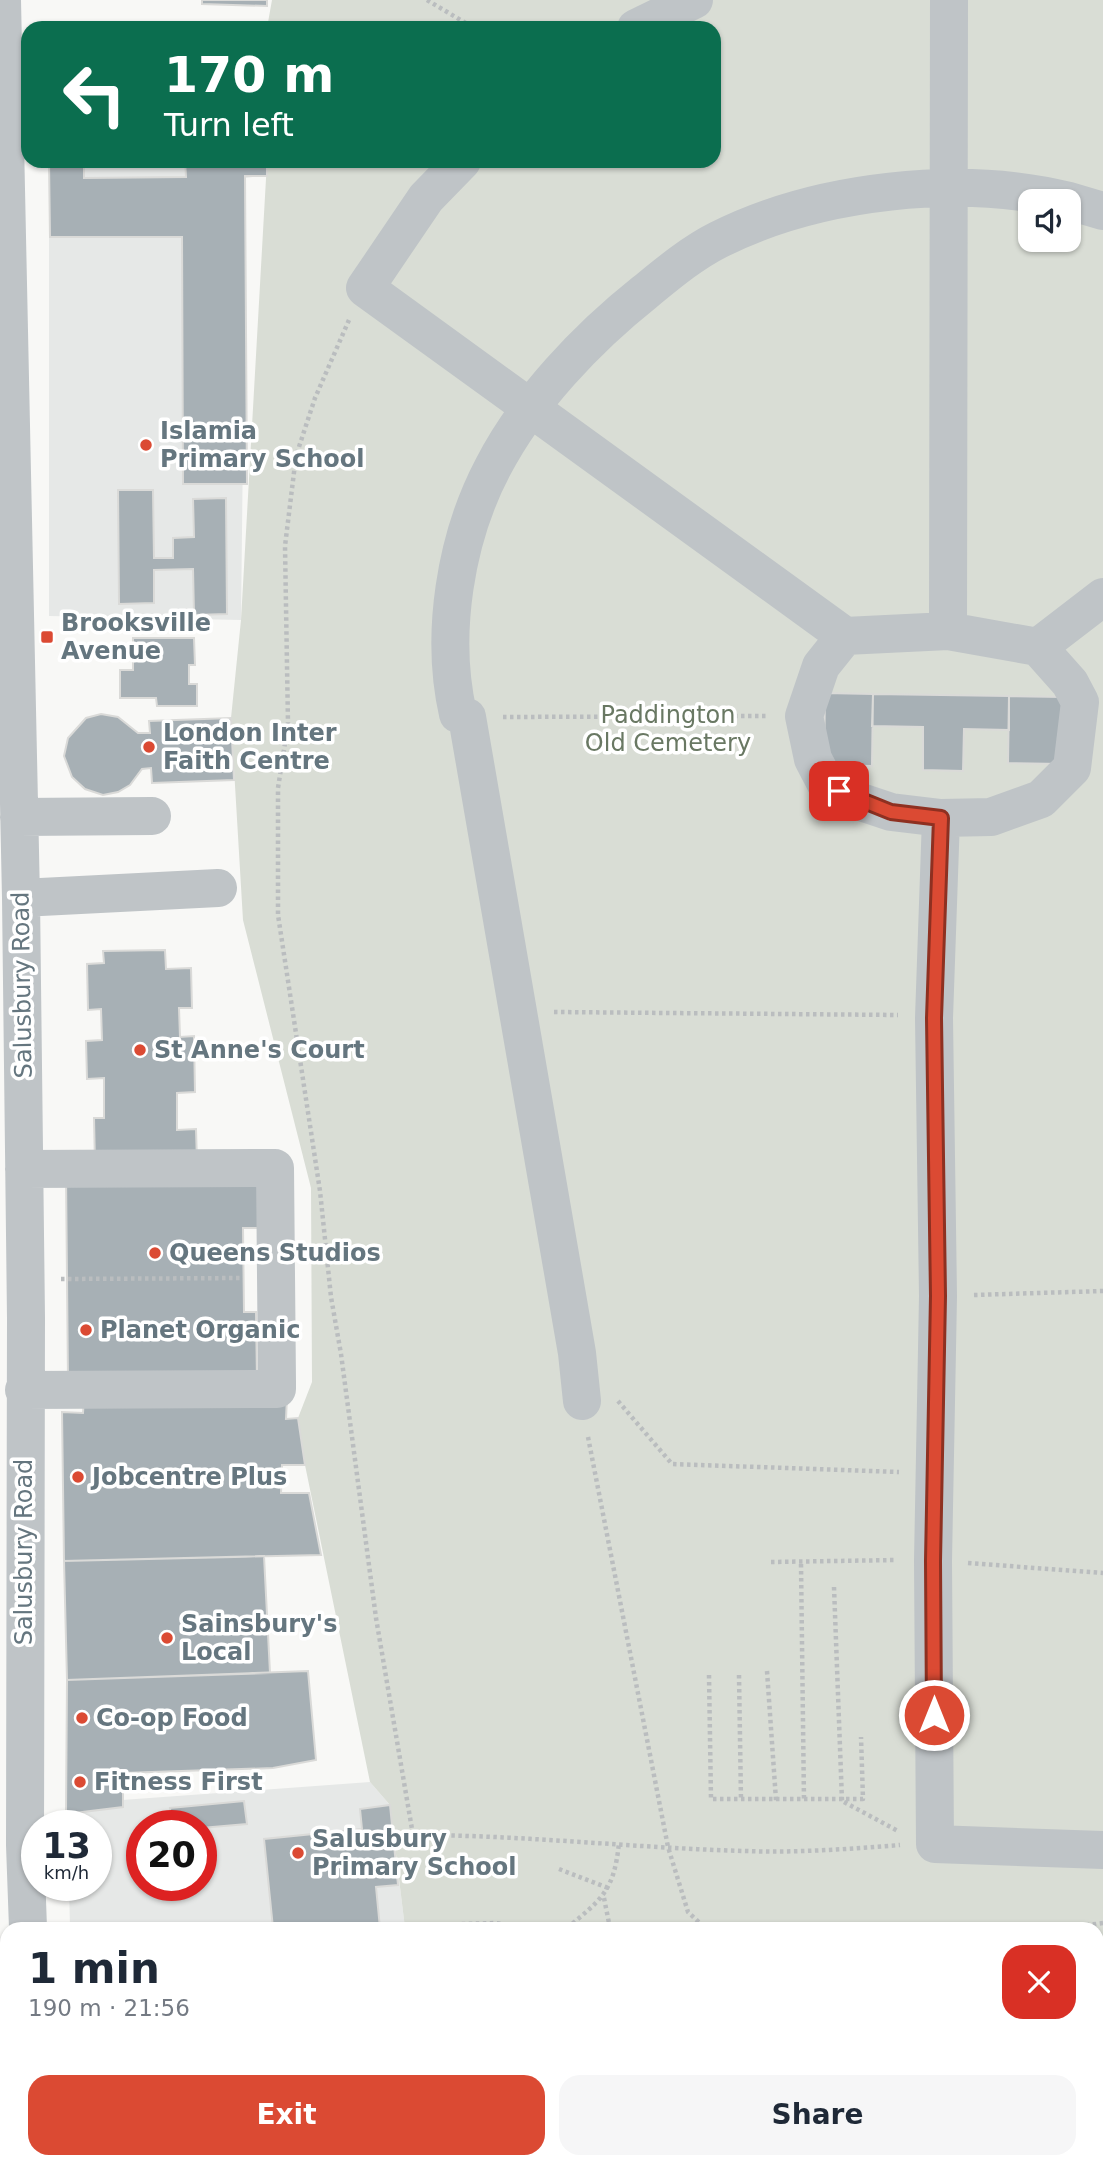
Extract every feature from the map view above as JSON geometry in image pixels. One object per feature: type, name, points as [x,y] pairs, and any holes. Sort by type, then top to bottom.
[{"type":"street","name":"Salusbury Road","points":[[2,0],[19,817],[14,908],[24,1169],[25,1279],[13,1318],[24,1390],[12,1712],[28,1922]]},
{"type":"street","points":[[650,21],[694,0]]},
{"type":"street","points":[[947,631],[948,0]]},
{"type":"street","points":[[455,168],[425,198],[365,288],[845,636],[947,631],[1038,647],[1070,683],[1080,702],[1072,768],[1041,799],[991,817],[941,818],[891,812],[852,799],[826,784],[813,759],[804,716],[821,666],[845,636]]},
{"type":"street","points":[[582,1401],[577,1353],[516,1012],[489,833],[467,717],[458,714],[451,684],[452,624],[458,571],[474,513],[492,468],[531,410],[594,335],[663,277],[717,240],[825,202],[887,192],[947,188],[1018,193]]},
{"type":"street","points":[[1081,205],[1103,211]]},
{"type":"street","points":[[1038,647],[1103,597]]},
{"type":"street","points":[[19,817],[152,816]]},
{"type":"street","points":[[941,818],[934,1018],[938,1296],[927,1844],[1103,1850]]},
{"type":"street","points":[[14,908],[218,888]]},
{"type":"street","points":[[24,1169],[275,1168],[277,1389],[24,1390]]},
{"type":"path","points":[[427,0],[462,21]]},
{"type":"path","points":[[365,288],[321,386],[296,456],[285,546],[288,724],[278,788],[278,915],[320,1191],[331,1297],[341,1353],[376,1618],[413,1835],[481,1835],[668,1847],[828,1851],[927,1844]]},
{"type":"path","points":[[467,717],[804,716]]},
{"type":"path","points":[[516,1012],[914,1015],[934,1018]]},
{"type":"path","points":[[25,1279],[276,1278]]},
{"type":"path","points":[[938,1296],[1103,1291]]},
{"type":"path","points":[[577,1353],[672,1464],[935,1474]]},
{"type":"path","points":[[582,1401],[668,1847],[688,1912],[699,1922]]},
{"type":"path","points":[[771,1562],[933,1561],[1103,1573]]},
{"type":"path","points":[[802,1563],[804,1801]]},
{"type":"path","points":[[834,1587],[842,1801]]},
{"type":"path","points":[[767,1671],[776,1800]]},
{"type":"path","points":[[709,1675],[711,1799],[863,1799],[861,1737]]},
{"type":"path","points":[[739,1675],[741,1800]]},
{"type":"path","points":[[842,1801],[927,1844]]},
{"type":"path","points":[[574,1922],[604,1898],[617,1868],[619,1843]]},
{"type":"path","points":[[559,1869],[608,1888]]},
{"type":"path","points":[[604,1898],[609,1922]]},
{"type":"shaded area","name":"Islamia Primary School","points":[[49,168],[266,168],[266,175],[246,178],[241,620],[49,616]]},
{"type":"shaded area","name":"Salusbury Primary School","points":[[370,1782],[390,1805],[404,1922],[70,1922],[69,1901],[112,1901],[112,1810],[99,1810],[123,1807],[122,1800]]},
{"type":"green space","name":"Paddington Old Cemetery","points":[[272,0],[1103,0],[1103,1922],[404,1922],[390,1805],[370,1782],[305,1465],[298,1418],[312,1382],[311,1188],[243,920],[231,718],[241,620],[267,168],[721,168],[721,21],[268,21]]},
{"type":"building","points":[[202,0],[267,0],[267,6],[202,4]]},
{"type":"building","points":[[49,168],[84,168],[84,178],[186,177],[185,168],[267,168],[267,176],[245,176],[247,484],[183,484],[182,237],[50,237]]},
{"type":"building","points":[[118,490],[153,490],[154,558],[173,558],[173,538],[194,537],[193,499],[226,498],[227,614],[194,615],[193,569],[154,570],[154,603],[119,604]]},
{"type":"building","points":[[133,638],[194,638],[195,665],[189,665],[189,684],[197,684],[197,706],[157,706],[156,698],[120,698],[120,670],[133,670]]},
{"type":"building","points":[[825,693],[873,694],[872,766],[824,765]]},
{"type":"building","points":[[873,694],[1009,696],[1009,730],[964,729],[963,771],[923,770],[923,727],[872,726]]},
{"type":"building","points":[[1009,696],[1063,697],[1062,764],[1008,763]]},
{"type":"building","name":"London Inter Faith Centre","points":[[101,714],[118,717],[138,733],[150,733],[149,721],[231,718],[234,780],[152,783],[151,768],[142,769],[130,785],[118,792],[103,795],[85,789],[72,777],[64,756],[68,738],[86,718]]},
{"type":"building","name":"St Anne's Court","points":[[165,950],[166,969],[191,968],[192,1008],[179,1008],[180,1037],[194,1036],[195,1092],[177,1093],[177,1130],[196,1129],[197,1162],[95,1164],[94,1118],[104,1118],[104,1078],[87,1079],[86,1041],[102,1040],[101,1009],[88,1010],[87,964],[104,963],[103,951]]},
{"type":"building","name":"Queens Studios","points":[[260,1174],[260,1228],[243,1228],[244,1312],[256,1312],[257,1381],[68,1381],[66,1175]]},
{"type":"building","points":[[287,1397],[286,1419],[298,1418],[305,1465],[282,1465],[281,1493],[309,1493],[321,1555],[64,1561],[62,1412],[83,1413],[84,1398]]},
{"type":"building","name":"Sainsbury's Local","points":[[264,1556],[270,1673],[67,1680],[64,1561]]},
{"type":"building","points":[[308,1671],[316,1760],[273,1768],[123,1773],[123,1807],[66,1810],[67,1680]]},
{"type":"building","points":[[244,1801],[247,1824],[217,1827],[217,1810],[170,1808]]},
{"type":"building","points":[[390,1805],[398,1885],[376,1887],[379,1922],[272,1922],[264,1839],[362,1829],[360,1809]]},
{"type":"place","name":"Islamia Primary School","points":[[146,445]]},
{"type":"place","name":"Brooksville Avenue","points":[[47,637]]},
{"type":"place","name":"London Inter Faith Centre","points":[[149,747]]},
{"type":"place","name":"St Anne's Court","points":[[140,1050]]},
{"type":"place","name":"Queens Studios","points":[[155,1253]]},
{"type":"place","name":"Planet Organic","points":[[86,1330]]},
{"type":"place","name":"Jobcentre Plus","points":[[78,1477]]},
{"type":"place","name":"Sainsbury's Local","points":[[167,1638]]},
{"type":"place","name":"Co-op Food","points":[[82,1718]]},
{"type":"place","name":"Fitness First","points":[[80,1782]]},
{"type":"place","name":"Salusbury Primary School","points":[[298,1853]]},
{"type":"route","points":[[839,791],[852,799],[891,812],[941,818],[934,1018],[938,1296],[933,1561],[934,1715]]}]
